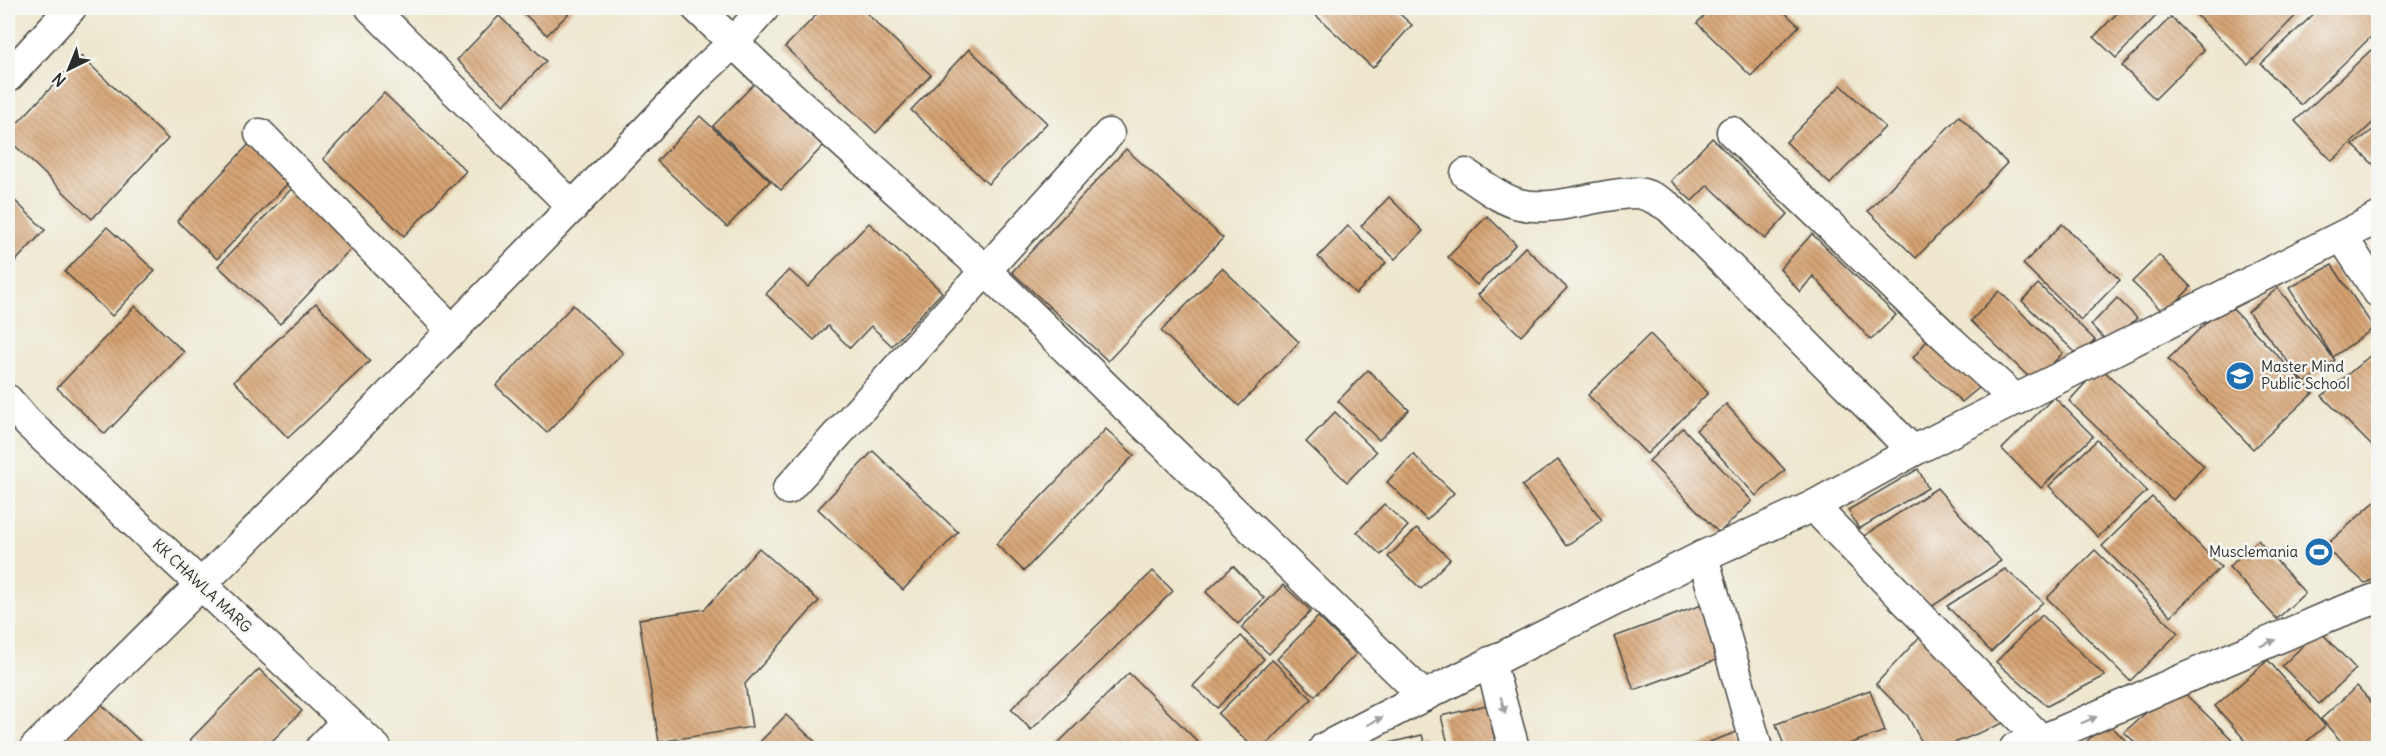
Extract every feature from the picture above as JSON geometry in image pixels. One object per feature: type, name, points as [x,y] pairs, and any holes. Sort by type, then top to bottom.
[{"type":"street","points":[[10,69],[71,8]]},
{"type":"street","points":[[371,8],[573,207]]},
{"type":"street","points":[[698,8],[762,70],[985,270],[1424,696]]},
{"type":"street","points":[[35,748],[202,585],[453,332],[702,72],[734,42],[764,8]]},
{"type":"street","points":[[1732,132],[1944,335],[2016,400]]},
{"type":"street","points":[[788,489],[1109,134]]},
{"type":"street","points":[[260,135],[453,332]]},
{"type":"street","points":[[1466,174],[1494,193],[1519,204],[1541,206],[1636,192],[1653,197],[1669,207],[1913,451]]},
{"type":"street","points":[[1324,748],[1703,556],[1813,506],[1913,451],[2379,218]]},
{"type":"street","points":[[2350,249],[2379,292]]},
{"type":"street","name":"KK CHAWLA MARG","points":[[8,400],[28,423],[376,748]]},
{"type":"street","points":[[1813,506],[2035,746],[2329,616],[2379,598]]},
{"type":"street","points":[[1703,556],[1757,748]]},
{"type":"street","points":[[1490,662],[1514,748]]},
{"type":"street","points":[[321,748],[346,722]]},
{"type":"building","points":[[518,8],[574,8],[547,35]]},
{"type":"building","points":[[823,8],[861,8],[931,75],[876,133],[785,47]]},
{"type":"building","points":[[1308,8],[1393,8],[1412,25],[1373,68]]},
{"type":"building","points":[[1712,8],[1780,8],[1799,26],[1751,76],[1697,23]]},
{"type":"building","points":[[2122,8],[2150,8],[2157,15],[2116,58],[2094,37]]},
{"type":"building","points":[[2189,8],[2303,8],[2248,65]]},
{"type":"building","points":[[2320,8],[2363,8],[2378,23],[2378,30],[2301,105],[2261,64]]},
{"type":"building","points":[[499,16],[546,61],[504,105],[457,60]]},
{"type":"building","points":[[2171,17],[2204,50],[2155,99],[2122,66]]},
{"type":"building","points":[[969,49],[1047,123],[988,184],[911,110]]},
{"type":"building","points":[[2371,50],[2378,58],[2378,118],[2332,161],[2295,121]]},
{"type":"building","points":[[81,56],[168,139],[92,219],[8,139],[8,133]]},
{"type":"building","points":[[756,82],[823,146],[781,190],[713,126]]},
{"type":"building","points":[[1841,85],[1885,127],[1830,184],[1786,142]]},
{"type":"building","points":[[384,93],[466,171],[404,236],[323,159]]},
{"type":"building","points":[[700,116],[770,181],[727,227],[657,161]]},
{"type":"building","points":[[1959,116],[2007,163],[1916,258],[1868,211]]},
{"type":"building","points":[[2378,126],[2378,169],[2353,145]]},
{"type":"building","points":[[1712,138],[1788,214],[1765,239],[1708,185],[1692,201],[1671,181]]},
{"type":"building","points":[[251,142],[291,180],[217,259],[177,221]]},
{"type":"building","points":[[1126,149],[1223,238],[1108,361],[1012,272]]},
{"type":"building","points":[[297,183],[358,241],[280,324],[218,266]]},
{"type":"building","points":[[8,194],[45,230],[8,269]]},
{"type":"building","points":[[1389,197],[1423,231],[1395,259],[1361,226]]},
{"type":"building","points":[[1487,216],[1516,244],[1477,285],[1448,257]]},
{"type":"building","points":[[869,223],[942,292],[892,346],[871,326],[850,348],[828,326],[814,340],[766,294],[789,270],[808,287]]},
{"type":"building","points":[[2062,224],[2120,280],[2081,320],[2023,264]]},
{"type":"building","points":[[1348,226],[1386,263],[1356,294],[1318,257]]},
{"type":"building","points":[[107,227],[155,271],[112,316],[65,272]]},
{"type":"building","points":[[1812,234],[1896,315],[1871,340],[1813,276],[1800,292],[1780,269]]},
{"type":"building","points":[[1525,247],[1567,288],[1521,336],[1478,295]]},
{"type":"building","points":[[2159,255],[2191,287],[2165,314],[2132,282]]},
{"type":"building","points":[[2332,265],[2374,328],[2333,357],[2289,288]]},
{"type":"building","points":[[1222,268],[1299,342],[1239,406],[1161,331]]},
{"type":"building","points":[[2038,284],[2095,340],[2080,357],[2022,301]]},
{"type":"building","points":[[2278,288],[2335,360],[2305,383],[2248,312]]},
{"type":"building","points":[[1999,291],[2063,353],[2034,382],[1971,321]]},
{"type":"building","points":[[2117,298],[2137,318],[2110,344],[2091,325]]},
{"type":"building","points":[[316,303],[370,361],[288,438],[234,381]]},
{"type":"building","name":"Master Mind Public School","points":[[2227,303],[2313,393],[2253,449],[2168,359]]},
{"type":"building","points":[[573,305],[623,353],[547,433],[496,386]]},
{"type":"building","points":[[135,306],[184,352],[105,434],[57,388]]},
{"type":"building","points":[[1650,334],[1708,393],[1647,454],[1588,395]]},
{"type":"building","points":[[1929,338],[1980,387],[1962,402],[1913,358]]},
{"type":"building","points":[[2378,349],[2378,452],[2322,396]]},
{"type":"building","points":[[2100,367],[2204,466],[2173,500],[2069,401]]},
{"type":"building","points":[[1368,370],[1409,410],[1379,440],[1338,401]]},
{"type":"building","points":[[2054,397],[2093,436],[2041,488],[2002,449]]},
{"type":"building","points":[[1726,404],[1785,470],[1756,496],[1696,430]]},
{"type":"building","points":[[1335,412],[1376,452],[1347,482],[1306,442]]},
{"type":"building","points":[[1683,428],[1752,501],[1719,533],[1649,461]]},
{"type":"building","points":[[1106,429],[1134,455],[1024,571],[996,544]]},
{"type":"building","points":[[2097,440],[2147,491],[2098,537],[2049,486]]},
{"type":"building","points":[[873,451],[958,532],[903,590],[818,509]]},
{"type":"building","points":[[1413,454],[1454,493],[1427,520],[1387,482]]},
{"type":"building","points":[[1558,460],[1602,520],[1566,546],[1522,486]]},
{"type":"building","points":[[1918,469],[1928,488],[1859,529],[1848,510]]},
{"type":"building","points":[[1937,488],[2001,561],[1931,607],[1864,536]]},
{"type":"building","points":[[2152,497],[2221,567],[2171,616],[2102,546]]},
{"type":"building","points":[[2378,499],[2378,578],[2365,583],[2324,547]]},
{"type":"building","points":[[1384,504],[1408,526],[1381,555],[1357,532]]},
{"type":"building","points":[[1417,528],[1450,559],[1421,589],[1388,557]]},
{"type":"building","points":[[2258,540],[2305,593],[2277,619],[2229,567]]},
{"type":"building","points":[[759,548],[819,601],[745,684],[752,727],[659,742],[639,619],[705,609]]},
{"type":"building","points":[[2095,550],[2178,633],[2130,681],[2047,598]]},
{"type":"building","points":[[1233,566],[1264,598],[1238,624],[1206,592]]},
{"type":"building","points":[[2005,569],[2043,602],[1991,652],[1947,606]]},
{"type":"building","points":[[1153,571],[1173,591],[1031,730],[1011,709]]},
{"type":"building","points":[[1283,585],[1311,611],[1269,654],[1241,628]]},
{"type":"building","points":[[1710,602],[1730,655],[1634,690],[1614,637]]},
{"type":"building","points":[[2042,615],[2105,676],[2047,706],[1996,662]]},
{"type":"building","points":[[1318,617],[1356,654],[1315,696],[1277,659]]},
{"type":"building","points":[[1926,630],[2011,720],[1942,748],[1925,748],[1907,715],[1876,684]]},
{"type":"building","points":[[2319,630],[2356,669],[2319,704],[2282,666]]},
{"type":"building","points":[[1241,636],[1264,659],[1217,708],[1193,686]]},
{"type":"building","points":[[1272,660],[1312,699],[1263,748],[1254,748],[1218,714]]},
{"type":"building","points":[[2268,660],[2325,726],[2299,748],[2252,748],[2215,706]]},
{"type":"building","points":[[259,669],[302,711],[265,748],[198,748],[190,740]]},
{"type":"building","points":[[1129,673],[1204,748],[1053,748]]},
{"type":"building","points":[[2177,686],[2241,748],[2141,748],[2124,732]]},
{"type":"building","points":[[2357,686],[2378,710],[2378,748],[2347,748],[2321,719]]},
{"type":"building","points":[[1870,690],[1885,731],[1838,748],[1785,748],[1776,724]]},
{"type":"building","points":[[99,702],[147,748],[54,748]]},
{"type":"building","points":[[1487,705],[1495,741],[1464,748],[1449,748],[1441,716]]},
{"type":"building","points":[[786,715],[822,748],[754,748]]},
{"type":"building","points":[[2107,722],[2133,748],[2080,748]]},
{"type":"building","points":[[1737,732],[1743,748],[1693,748]]},
{"type":"building","points":[[1422,735],[1426,748],[1386,748],[1385,744]]},
{"type":"place","name":"Master Mind Public School","points":[[2240,376]]},
{"type":"place","name":"Musclemania","points":[[2319,552]]}]
